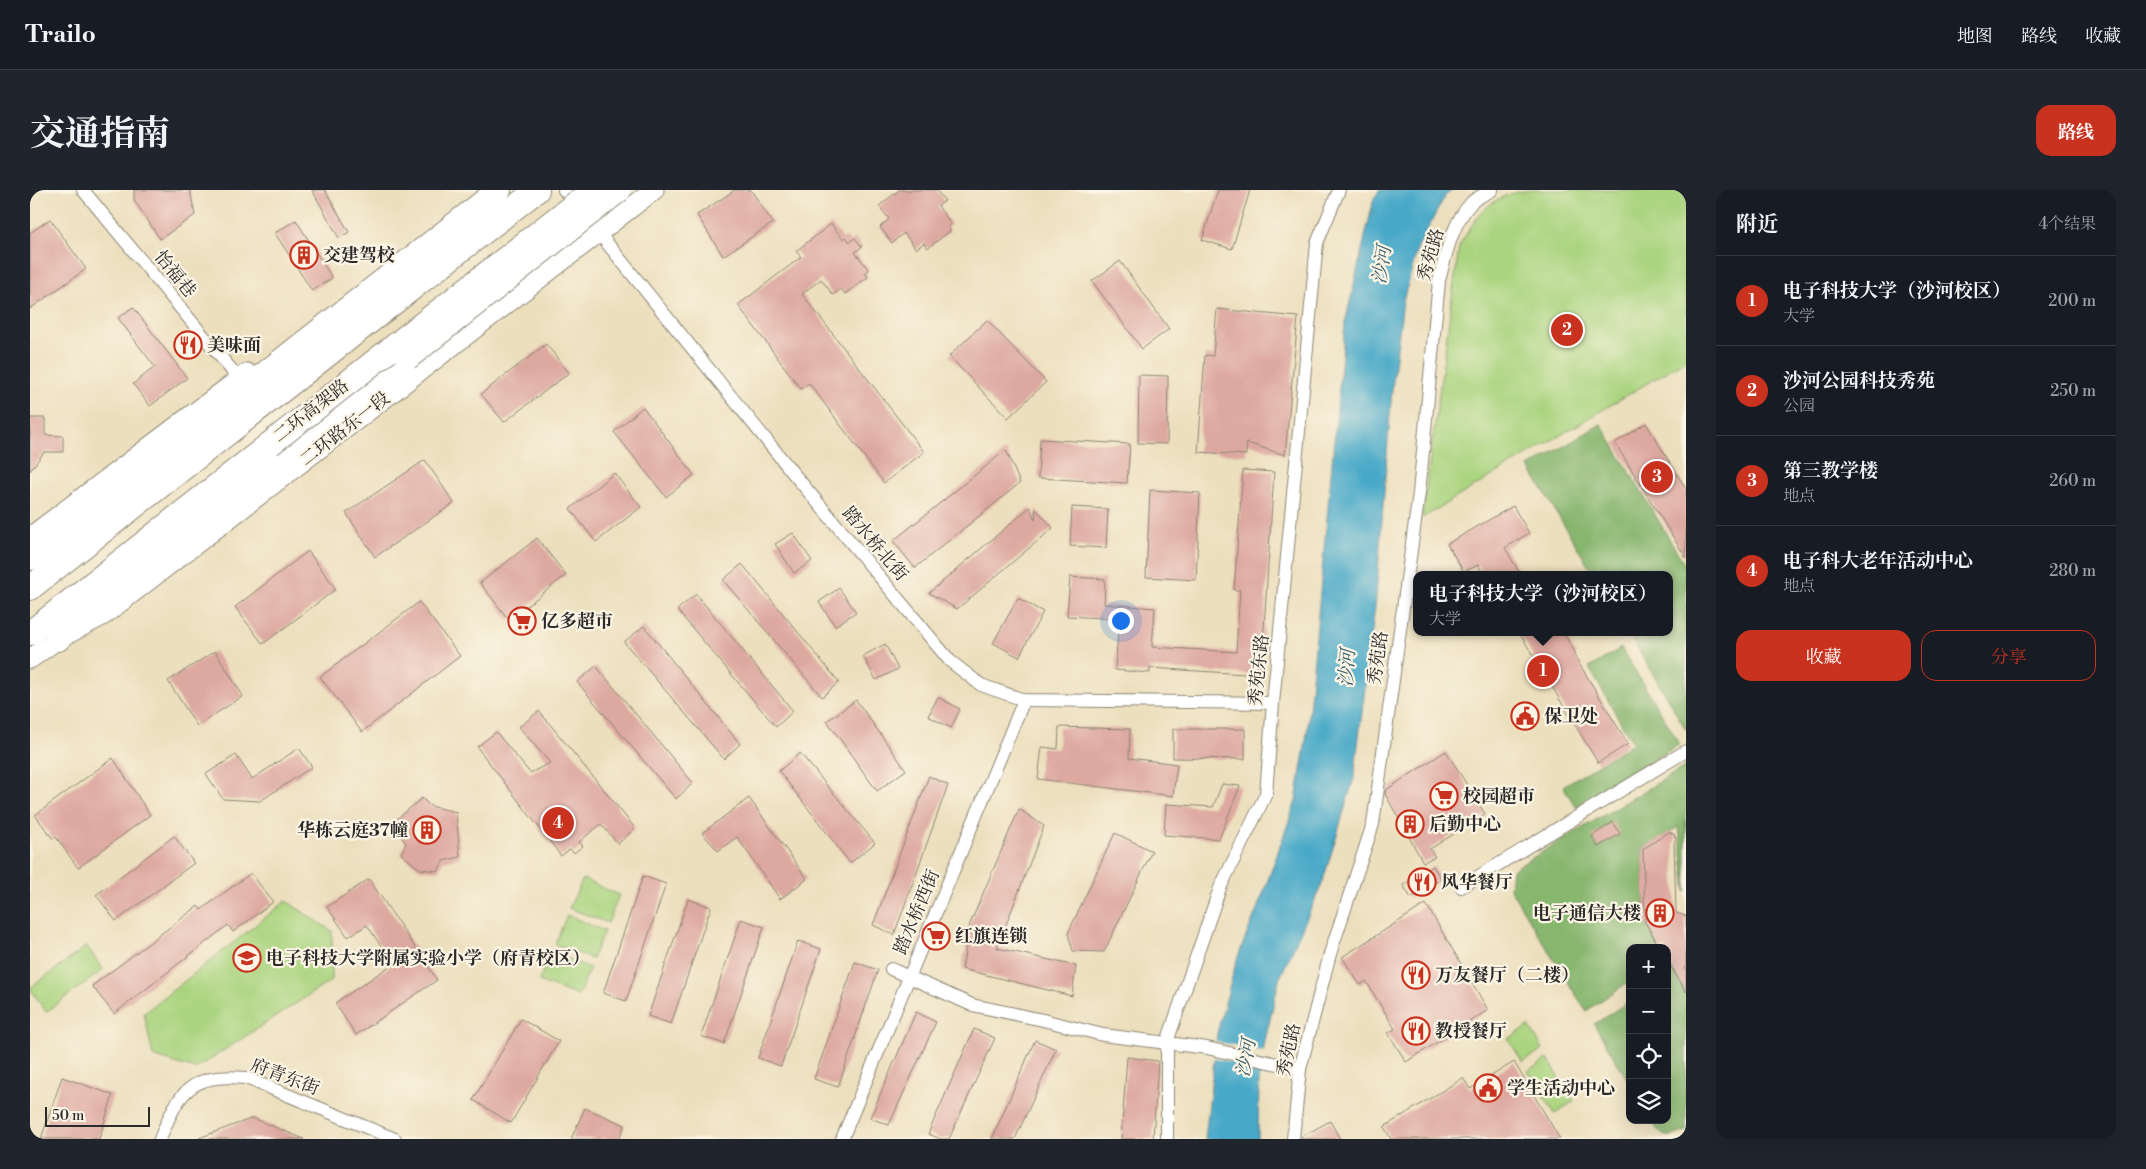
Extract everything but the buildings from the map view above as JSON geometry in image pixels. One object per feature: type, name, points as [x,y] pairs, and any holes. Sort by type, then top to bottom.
[{"type":"highway","points":[[30,558],[499,190]]},
{"type":"highway","name":"二环高架路","points":[[30,588],[537,190]]},
{"type":"highway","name":"二环高架路","points":[[30,633],[593,190]]},
{"type":"highway","points":[[58,640],[88,609],[619,190]]},
{"type":"main road","points":[[30,537],[489,190]]},
{"type":"main road","name":"二环路东一段","points":[[30,659],[58,640],[104,615],[654,190]]},
{"type":"street","name":"怡福巷","points":[[83,190],[239,379]]},
{"type":"street","name":"踏水桥北街","points":[[564,190],[793,473],[950,661],[981,685],[1024,700],[1272,703]]},
{"type":"street","name":"秀苑东路","points":[[1167,1139],[1167,1042],[1220,888],[1266,794],[1272,703],[1317,243],[1339,190]]},
{"type":"street","name":"秀苑路","points":[[1293,1139],[1300,1069],[1330,954],[1373,824],[1419,492],[1439,281],[1447,248],[1457,227],[1472,202],[1492,190]]},
{"type":"street","name":"踏水桥西街","points":[[842,1139],[1024,700]]},
{"type":"street","points":[[1461,887],[1686,751]]},
{"type":"street","points":[[891,969],[972,1005],[1103,1035],[1207,1048],[1300,1069]]},
{"type":"street","name":"府青东街","points":[[160,1139],[172,1110],[184,1092],[198,1083],[222,1076],[246,1078],[395,1139]]},
{"type":"green space","points":[[1530,190],[1686,190],[1686,360],[1422,518],[1459,247],[1472,224],[1486,208],[1504,196]]},
{"type":"green space","points":[[1601,424],[1686,567],[1686,730],[1630,636],[1673,636],[1673,571],[1592,571],[1529,467]]},
{"type":"green space","points":[[1621,648],[1680,744],[1576,807],[1563,786],[1633,743],[1589,668]]},
{"type":"green space","points":[[1686,766],[1686,892],[1679,827],[1643,849],[1645,922],[1658,944],[1626,944],[1626,984],[1586,1011],[1510,889],[1512,870]]},
{"type":"green space","points":[[583,879],[619,895],[608,923],[569,908]]},
{"type":"green space","points":[[286,901],[332,931],[332,980],[195,1069],[153,1056],[144,1013]]},
{"type":"green space","points":[[567,915],[604,931],[592,959],[555,944]]},
{"type":"green space","points":[[87,946],[103,970],[46,1012],[30,988]]},
{"type":"green space","points":[[550,951],[590,968],[578,996],[539,981]]},
{"type":"green space","points":[[1671,970],[1686,992],[1686,1131],[1665,1136],[1654,1124],[1671,1124]]},
{"type":"green space","points":[[1626,1004],[1626,1077],[1594,1024]]},
{"type":"green space","points":[[1529,1026],[1543,1049],[1523,1062],[1508,1039]]},
{"type":"green space","points":[[1548,1059],[1574,1101],[1555,1114],[1528,1071]]},
{"type":"water","name":"沙河","points":[[1380,190],[1453,190],[1445,196],[1418,247],[1403,301],[1392,389],[1376,598],[1354,778],[1322,884],[1279,980],[1265,1041],[1259,1081],[1258,1139],[1205,1139],[1217,1033],[1237,959],[1264,891],[1296,801],[1307,733],[1345,323],[1374,198]]},
{"type":"pier","points":[[1214,1041],[1266,1052],[1264,1069],[1212,1058]]},
{"type":"place","name":"交建驾校","points":[[304,255]]},
{"type":"place","name":"沙河公园科技秀苑","points":[[1567,330]]},
{"type":"place","name":"美味面","points":[[188,345]]},
{"type":"place","name":"第三教学楼","points":[[1657,477]]},
{"type":"place","name":"亿多超市","points":[[522,621]]},
{"type":"place","name":"电子科技大学（沙河校区）","points":[[1543,671]]},
{"type":"place","name":"保卫处","points":[[1525,716]]},
{"type":"place","name":"校园超市","points":[[1444,796]]},
{"type":"place","name":"电子科大老年活动中心","points":[[558,823]]},
{"type":"place","name":"后勤中心","points":[[1410,824]]},
{"type":"place","name":"华栋云庭37幢","points":[[427,830]]},
{"type":"place","name":"风华餐厅","points":[[1422,882]]},
{"type":"place","name":"电子通信大楼","points":[[1660,913]]},
{"type":"place","name":"红旗连锁","points":[[936,936]]},
{"type":"place","name":"电子科技大学附属实验小学（府青校区）","points":[[247,958]]},
{"type":"place","name":"万友餐厅（二楼）","points":[[1416,975]]},
{"type":"place","name":"教授餐厅","points":[[1416,1031]]},
{"type":"place","name":"学生活动中心","points":[[1488,1088]]}]
